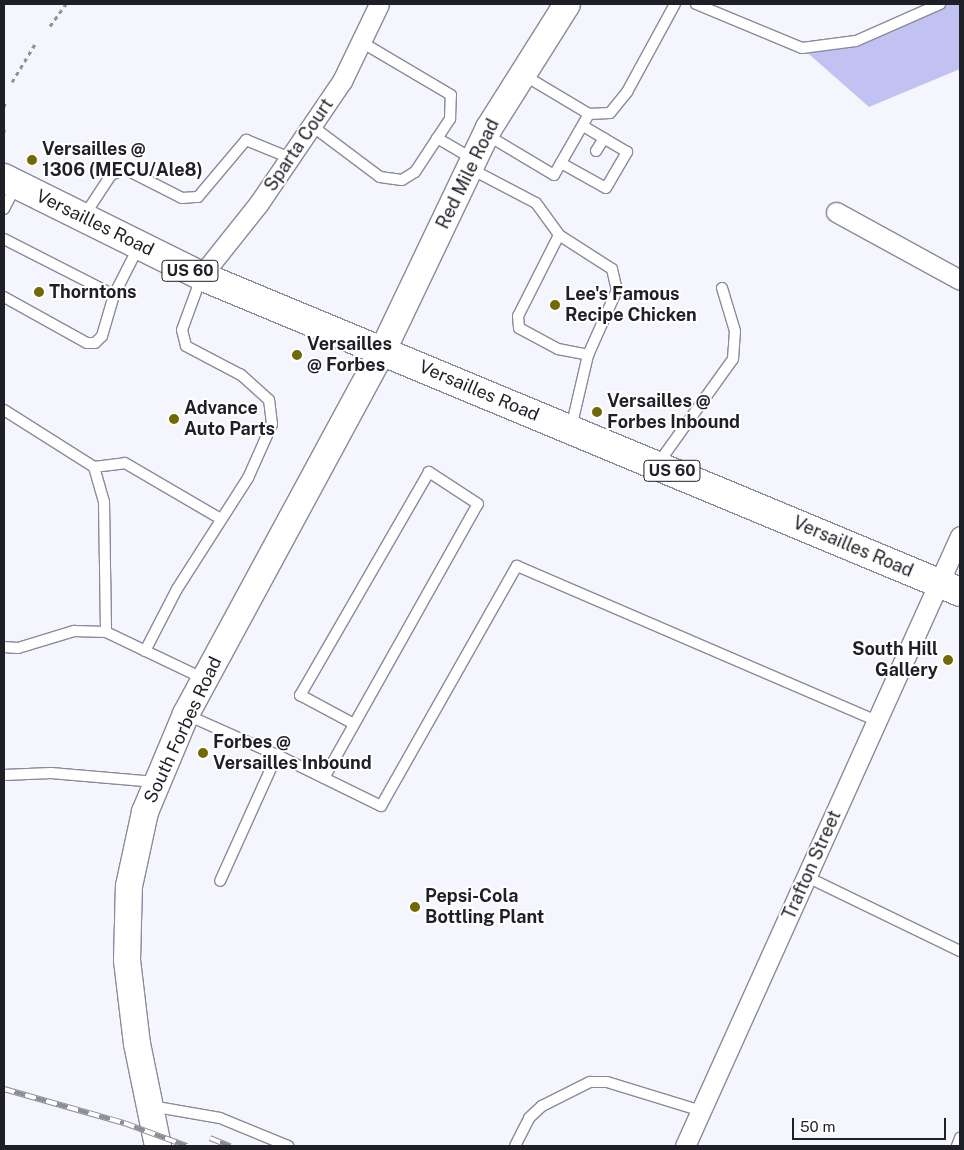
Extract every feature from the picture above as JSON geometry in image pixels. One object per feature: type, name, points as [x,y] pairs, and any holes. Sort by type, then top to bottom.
[{"type":"main road","name":"Red Mile Road","points":[[383,350],[486,134],[566,4]]},
{"type":"main road","name":"Versailles Road","points":[[10,181],[202,276],[950,588]]},
{"type":"main road","name":"South Forbes Road","points":[[158,1146],[130,997],[126,920],[134,852],[157,782],[186,714],[383,350]]},
{"type":"street","name":"Sparta Court","points":[[202,276],[312,126],[363,43],[379,4]]},
{"type":"street","points":[[836,212],[960,280]]},
{"type":"street","name":"Trafton Street","points":[[685,1146],[877,721],[950,588],[960,536]]},
{"type":"lane","points":[[522,74],[589,114],[610,113],[627,92],[675,4]]},
{"type":"lane","points":[[696,4],[802,48],[856,41],[940,4]]},
{"type":"lane","points":[[312,126],[390,180],[402,180],[414,172],[450,119],[451,95],[363,43]]},
{"type":"lane","points":[[486,134],[554,176],[589,114]]},
{"type":"lane","points":[[561,163],[585,171],[606,188],[627,152],[583,126]]},
{"type":"lane","points":[[437,138],[472,164],[536,203],[559,235],[612,269],[617,290],[588,355],[571,429]]},
{"type":"lane","points":[[596,151],[604,138]]},
{"type":"lane","points":[[83,217],[111,175],[125,169],[182,198],[198,197],[246,140],[290,158]]},
{"type":"lane","points":[[4,209],[10,181]]},
{"type":"lane","points":[[559,235],[518,316],[519,328],[558,349],[588,355]]},
{"type":"lane","points":[[4,239],[114,295]]},
{"type":"lane","points":[[4,298],[87,343],[96,343],[102,336],[114,295],[140,246]]},
{"type":"lane","points":[[145,651],[248,478],[272,424],[270,400],[241,375],[186,346],[182,330],[202,276]]},
{"type":"lane","points":[[657,465],[733,359],[735,331],[722,288]]},
{"type":"lane","points":[[4,410],[94,467],[126,463],[222,519]]},
{"type":"lane","points":[[94,467],[104,502],[106,632]]},
{"type":"lane","points":[[324,778],[352,723],[478,504],[429,472],[300,695],[352,723]]},
{"type":"lane","points":[[186,714],[277,755],[381,806],[517,566],[877,721]]},
{"type":"lane","points":[[4,646],[18,648],[74,631],[106,632],[204,680]]},
{"type":"lane","points":[[220,881],[277,755]]},
{"type":"lane","points":[[4,774],[51,773],[157,782]]},
{"type":"lane","points":[[807,877],[960,951]]},
{"type":"lane","points":[[515,1146],[529,1118],[542,1106],[590,1082],[607,1082],[701,1111]]},
{"type":"lane","points":[[150,1106],[220,1118],[288,1146]]},
{"type":"lane","points":[[956,1146],[960,1138]]},
{"type":"path","points":[[50,26],[66,4]]},
{"type":"path","points":[[12,82],[35,44]]},
{"type":"path","points":[[4,129],[4,136]]},
{"type":"shaded area","points":[[940,4],[960,4],[960,69],[869,107],[802,48],[856,41]]},
{"type":"railway","points":[[4,1089],[124,1123],[187,1146]]},
{"type":"railway","points":[[210,1138],[230,1146]]},
{"type":"place","name":"Versailles @ 1306 (MECU/Ale8)","points":[[32,160]]},
{"type":"place","name":"Thorntons","points":[[39,292]]},
{"type":"place","name":"Lee's Famous Recipe Chicken","points":[[555,305]]},
{"type":"place","name":"Versailles @ Forbes","points":[[297,355]]},
{"type":"place","name":"Versailles @ Forbes Inbound","points":[[597,412]]},
{"type":"place","name":"Advance Auto Parts","points":[[174,419]]},
{"type":"place","name":"South Hill Gallery","points":[[948,660]]},
{"type":"place","name":"Forbes @ Versailles Inbound","points":[[203,753]]},
{"type":"place","name":"Pepsi-Cola Bottling Plant","points":[[415,907]]}]
